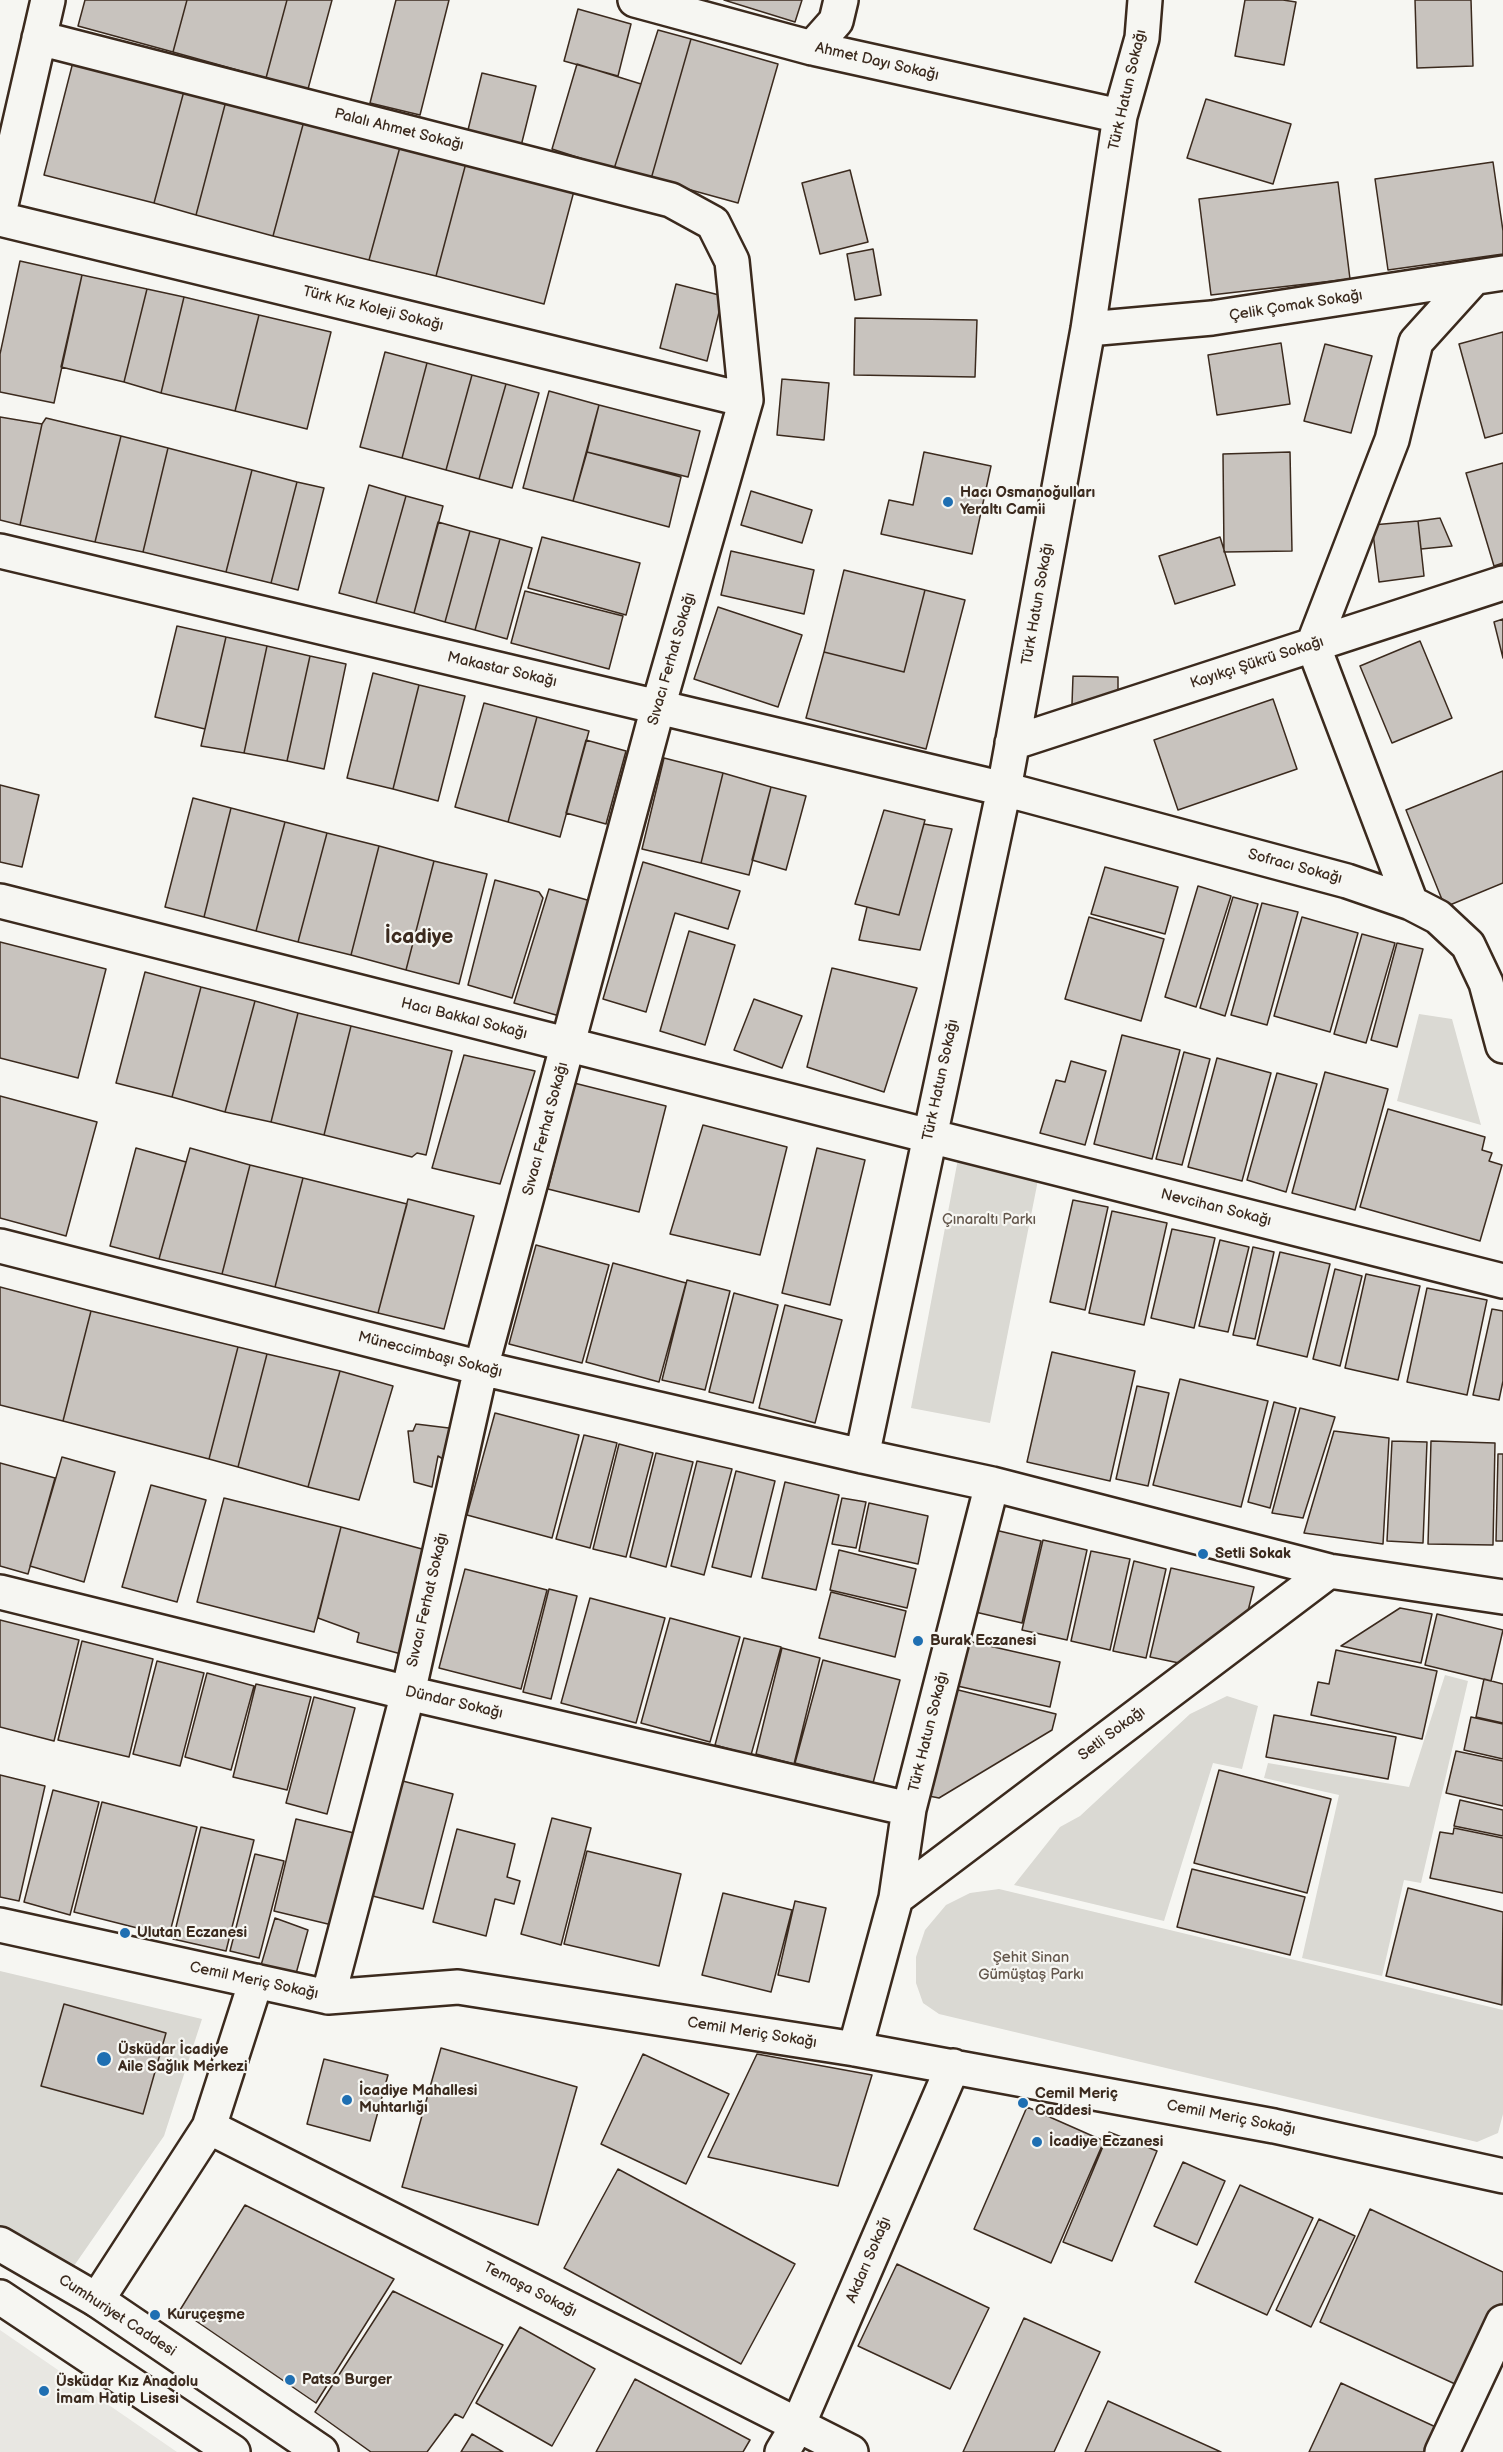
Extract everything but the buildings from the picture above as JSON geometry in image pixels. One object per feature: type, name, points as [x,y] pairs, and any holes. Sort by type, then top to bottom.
[{"type":"street","points":[[0,209],[48,0]]},
{"type":"street","name":"Ahmet Dayı Sokağı","points":[[635,0],[813,48],[1119,116]]},
{"type":"street","points":[[813,48],[836,21],[842,0]]},
{"type":"street","name":"Türk Hatun Sokağı","points":[[862,1456],[1004,789],[1088,329],[1119,116],[1142,38],[1145,0]]},
{"type":"street","name":"Palalı Ahmet Sokağı","points":[[39,38],[671,200],[713,223],[732,261]]},
{"type":"street","name":"Türk Kız Koleji Sokağı","points":[[0,219],[746,400]]},
{"type":"street","name":"Sıvacı Ferhat Sokağı","points":[[328,1997],[408,1693],[481,1368],[658,706],[746,400],[732,261]]},
{"type":"street","points":[[1411,903],[1313,645],[1392,440],[1416,342],[1488,276]]},
{"type":"street","name":"Çelik Çomak Sokağı","points":[[1088,329],[1212,318],[1488,276]]},
{"type":"street","name":"Makastar Sokağı","points":[[0,551],[1004,789]]},
{"type":"street","name":"Kayıkçı Şükrü Sokağı","points":[[1012,743],[1503,583]]},
{"type":"street","name":"Sofracı Sokağı","points":[[1004,789],[1347,881],[1411,903],[1438,917],[1468,945],[1486,982],[1503,1046]]},
{"type":"street","name":"Hacı Bakkal Sokağı","points":[[0,901],[929,1134]]},
{"type":"street","name":"Nevcihan Sokağı","points":[[929,1134],[1503,1281]]},
{"type":"street","name":"Müneccimbaşı Sokağı","points":[[0,1246],[481,1368],[862,1456]]},
{"type":"street","points":[[862,1456],[992,1484],[1329,1571],[1503,1597]]},
{"type":"street","name":"Türk Hatun Sokağı","points":[[855,2049],[896,1898],[909,1809],[992,1484]]},
{"type":"street","name":"Setli Sokağı","points":[[896,1898],[1329,1571]]},
{"type":"street","name":"Dündar Sokağı","points":[[0,1592],[408,1693],[909,1809]]},
{"type":"street","name":"Cemil Meriç Sokağı","points":[[0,1925],[328,1997],[458,1988],[855,2049],[1274,2126],[1503,2176]]},
{"type":"street","points":[[97,2300],[209,2127],[256,1982]]},
{"type":"street","name":"Akdarı Sokağı","points":[[790,2439],[953,2066]]},
{"type":"street","name":"Temaşa Sokağı","points":[[209,2127],[790,2439],[851,2452]]},
{"type":"street","name":"Cumhuriyet Caddesi","points":[[0,2244],[97,2300],[321,2452]]},
{"type":"street","points":[[0,2297],[233,2452]]},
{"type":"street","points":[[1442,2452],[1503,2322]]},
{"type":"shaded area","name":"Üsküdar Kız Anadolu İmam Hatip Lisesi","points":[[0,2330],[177,2452],[0,2452]]},
{"type":"green space","points":[[1419,1014],[1452,1019],[1481,1125],[1397,1101]]},
{"type":"green space","name":"Çınaraltı Parkı","points":[[958,1159],[1039,1175],[990,1423],[911,1408]]},
{"type":"green space","points":[[1445,1675],[1468,1681],[1421,1883],[1404,1880],[1382,1976],[1302,1958],[1339,1795],[1264,1778],[1268,1763],[1409,1787]]},
{"type":"green space","points":[[1227,1696],[1258,1706],[1242,1769],[1213,1763],[1164,1921],[1014,1885],[1060,1827],[1080,1816],[1190,1714]]},
{"type":"green space","name":"Şehit Sinan Gümüştaş Parkı","points":[[999,1889],[1503,2010],[1503,2114],[1498,2133],[1477,2142],[939,2014],[923,2003],[916,1983],[916,1957],[925,1930],[946,1905],[970,1893]]},
{"type":"green space","points":[[0,1971],[202,2019],[164,2136],[67,2276],[0,2233]]},
{"type":"place","name":"Hacı Osmanoğulları Yeraltı Camii","points":[[948,502]]},
{"type":"place","name":"Setli Sokak","points":[[1203,1554]]},
{"type":"place","name":"Burak Eczanesi","points":[[918,1641]]},
{"type":"place","name":"Ulutan Eczanesi","points":[[125,1933]]},
{"type":"place","name":"Üsküdar İcadiye Aile Sağlık Merkezi","points":[[104,2059]]},
{"type":"place","name":"İcadiye Mahallesi Muhtarlığı","points":[[347,2100]]},
{"type":"place","name":"Cemil Meriç Caddesi","points":[[1023,2103]]},
{"type":"place","name":"İcadiye Eczanesi","points":[[1037,2142]]},
{"type":"place","name":"Kuruçeşme","points":[[155,2315]]},
{"type":"place","name":"Patso Burger","points":[[290,2380]]},
{"type":"place","name":"Üsküdar Kız Anadolu İmam Hatip Lisesi","points":[[44,2391]]},
{"type":"district","name":"İcadiye","points":[[419,938]]}]
